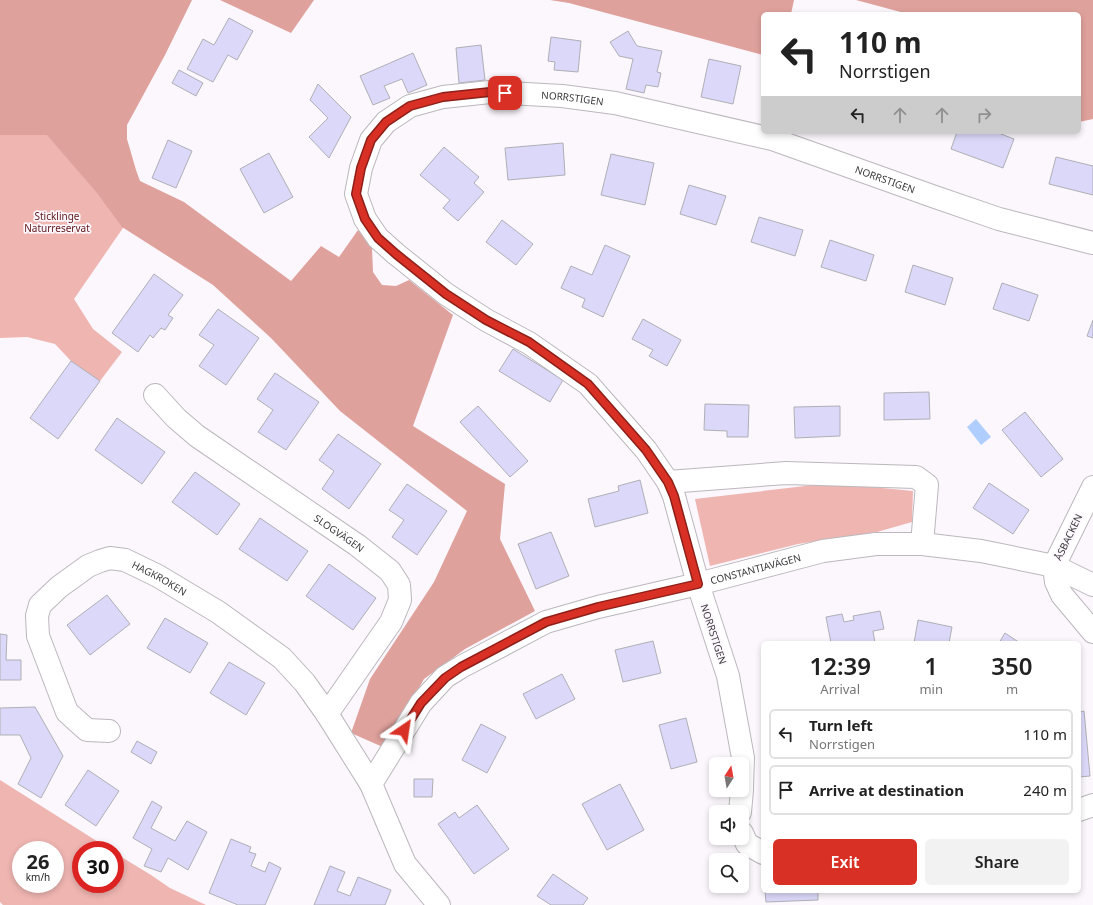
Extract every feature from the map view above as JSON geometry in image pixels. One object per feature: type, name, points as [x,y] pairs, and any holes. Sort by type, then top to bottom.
[{"type":"street","name":"NORRSTIGEN","points":[[743,757],[728,676],[698,584],[674,496],[668,482],[646,450],[588,384],[529,342],[486,320],[446,294],[378,238],[365,219],[356,194],[361,168],[371,140],[386,122],[410,106],[443,97],[490,92],[562,96],[615,103],[772,139],[1000,219],[1093,243]]},
{"type":"street","name":"SLOGVÄGEN","points":[[155,395],[176,418],[197,436],[357,545],[390,572],[399,585],[400,600],[391,622],[327,714]]},
{"type":"street","points":[[668,482],[786,474],[916,477],[927,485],[922,544]]},
{"type":"street","name":"ÅSBACKEN","points":[[1054,566],[1093,486]]},
{"type":"street","name":"CONSTANTIAVÄGEN","points":[[371,784],[421,703],[445,678],[461,667],[546,622],[598,607],[698,584],[823,551],[876,544],[922,544],[981,551],[1054,566],[1093,585]]},
{"type":"street","name":"HAGKROKEN","points":[[109,732],[87,730],[67,712],[38,636],[37,616],[40,605],[59,588],[88,566],[110,558],[125,560],[158,576],[218,612],[282,658],[305,683],[327,714],[371,784]]},
{"type":"street","points":[[1054,566],[1056,582],[1062,595],[1093,632]]},
{"type":"street","points":[[371,784],[405,864],[439,905]]},
{"type":"street","points":[[1081,809],[1093,805]]},
{"type":"street","points":[[749,845],[761,852]]},
{"type":"green space","name":"Sticklinge Naturreservat","points":[[0,0],[49,120],[125,225],[74,299],[93,329],[122,352],[100,381],[71,361],[55,344],[27,337],[0,338]]},
{"type":"green space","points":[[831,483],[913,491],[912,522],[877,532],[798,544],[710,566],[695,499]]},
{"type":"green space","points":[[0,780],[97,841],[72,841],[72,893],[124,893],[124,858],[170,888],[206,905],[3,905],[0,902]]},
{"type":"shaded area","points":[[0,0],[192,0],[165,55],[127,125],[127,139],[140,181],[184,202],[291,281],[321,246],[339,257],[358,230],[372,248],[373,272],[382,285],[396,286],[409,280],[453,315],[413,426],[505,484],[500,539],[535,611],[465,649],[424,679],[385,748],[351,733],[370,679],[434,582],[467,511],[340,411],[271,338],[213,285],[122,227],[97,193],[47,135],[0,135]]},
{"type":"shaded area","points":[[220,0],[314,0],[291,33]]},
{"type":"shaded area","points":[[550,0],[794,0],[791,12],[761,12],[761,54],[569,3]]},
{"type":"shaded area","points":[[856,0],[1093,0],[1093,119],[1081,122],[1081,12],[901,12]]},
{"type":"water","points":[[976,419],[991,437],[981,445],[967,427]]},
{"type":"building","points":[[229,18],[253,31],[237,60],[228,55],[213,82],[187,69],[203,39],[214,45]]},
{"type":"building","points":[[628,31],[637,46],[662,51],[657,72],[661,73],[658,87],[646,85],[644,93],[626,89],[633,59],[619,56],[610,42]]},
{"type":"building","points":[[551,37],[581,41],[578,72],[554,70],[555,62],[548,61]]},
{"type":"building","points":[[481,45],[485,80],[459,83],[456,48]]},
{"type":"building","points":[[413,53],[427,85],[408,93],[402,79],[384,86],[390,98],[373,105],[360,76]]},
{"type":"building","points":[[709,59],[741,66],[733,104],[701,97]]},
{"type":"building","points":[[179,70],[203,83],[196,96],[172,83]]},
{"type":"building","points":[[318,84],[351,117],[329,158],[309,137],[328,118],[310,100]]},
{"type":"building","points":[[956,134],[1001,134],[1014,139],[1003,168],[951,149]]},
{"type":"building","points":[[168,140],[192,151],[176,188],[152,178]]},
{"type":"building","points":[[563,143],[565,175],[508,180],[505,148]]},
{"type":"building","points":[[444,147],[479,177],[474,183],[484,192],[458,221],[443,208],[450,200],[420,175]]},
{"type":"building","points":[[269,153],[293,197],[264,213],[240,169]]},
{"type":"building","points":[[611,154],[654,163],[645,205],[601,195]]},
{"type":"building","points":[[1056,157],[1093,166],[1093,195],[1049,184]]},
{"type":"building","points":[[689,185],[726,196],[716,225],[680,214]]},
{"type":"building","points":[[759,217],[803,230],[795,256],[751,242]]},
{"type":"building","points":[[502,220],[533,244],[516,265],[486,242]]},
{"type":"building","points":[[830,240],[874,255],[866,281],[821,267]]},
{"type":"building","points":[[605,245],[630,256],[603,317],[582,307],[585,299],[561,288],[571,266],[592,275]]},
{"type":"building","points":[[913,265],[953,278],[945,305],[905,292]]},
{"type":"building","points":[[154,274],[183,295],[168,315],[173,318],[165,330],[161,328],[153,338],[150,335],[138,352],[112,333]]},
{"type":"building","points":[[1002,283],[1038,295],[1029,321],[993,309]]},
{"type":"building","points":[[218,309],[259,338],[226,385],[199,366],[214,345],[199,335]]},
{"type":"building","points":[[643,319],[681,340],[667,366],[649,356],[653,350],[632,339]]},
{"type":"building","points":[[1093,320],[1093,338],[1087,336]]},
{"type":"building","points":[[513,349],[563,380],[550,402],[499,371]]},
{"type":"building","points":[[71,361],[100,381],[58,439],[30,418]]},
{"type":"building","points":[[275,373],[319,402],[286,450],[258,432],[273,410],[257,399]]},
{"type":"building","points":[[929,392],[930,419],[884,420],[884,393]]},
{"type":"building","points":[[705,404],[749,405],[748,437],[727,437],[727,431],[704,430]]},
{"type":"building","points":[[478,406],[528,461],[510,477],[460,422]]},
{"type":"building","points":[[840,406],[840,436],[795,438],[794,407]]},
{"type":"building","points":[[1025,412],[1063,459],[1041,477],[1002,430]]},
{"type":"building","points":[[117,418],[165,452],[142,484],[95,450]]},
{"type":"building","points":[[338,434],[381,464],[349,509],[322,489],[334,471],[319,460]]},
{"type":"building","points":[[195,472],[240,504],[217,535],[172,502]]},
{"type":"building","points":[[640,480],[648,513],[595,527],[588,499],[619,491],[618,486]]},
{"type":"building","points":[[989,483],[1029,510],[1013,534],[973,508]]},
{"type":"building","points":[[407,484],[447,511],[417,555],[392,537],[404,520],[389,510]]},
{"type":"building","points":[[260,518],[308,551],[287,581],[239,549]]},
{"type":"building","points":[[551,532],[569,576],[536,589],[518,544]]},
{"type":"building","points":[[329,564],[376,598],[353,630],[306,596]]},
{"type":"building","points":[[107,595],[130,624],[90,655],[67,625]]},
{"type":"building","points":[[880,611],[884,629],[873,631],[875,641],[831,641],[826,617],[842,614],[844,622],[854,620],[853,616]]},
{"type":"building","points":[[165,618],[208,643],[190,673],[147,648]]},
{"type":"building","points":[[918,620],[952,627],[949,641],[914,641]]},
{"type":"building","points":[[1005,633],[1017,641],[1000,641]]},
{"type":"building","points":[[0,634],[7,635],[6,660],[21,660],[21,680],[0,680]]},
{"type":"building","points":[[653,641],[661,673],[623,682],[615,650]]},
{"type":"building","points":[[229,662],[265,683],[246,715],[210,693]]},
{"type":"building","points":[[562,674],[575,699],[536,719],[523,694]]},
{"type":"building","points":[[35,707],[63,756],[41,798],[18,784],[31,758],[20,735],[0,735],[0,708]]},
{"type":"building","points":[[1084,711],[1090,776],[1081,777],[1081,712]]},
{"type":"building","points":[[686,718],[697,762],[671,769],[659,725]]},
{"type":"building","points":[[481,724],[506,737],[487,773],[462,760]]},
{"type":"building","points":[[137,741],[157,752],[151,764],[131,752]]},
{"type":"building","points":[[88,770],[119,791],[96,826],[65,805]]},
{"type":"building","points":[[414,779],[433,779],[432,797],[414,797]]},
{"type":"building","points":[[620,784],[644,830],[607,850],[582,804]]},
{"type":"building","points":[[152,801],[162,807],[151,828],[175,841],[187,821],[207,832],[188,870],[168,858],[161,872],[144,866],[152,849],[133,838]]},
{"type":"building","points":[[477,805],[509,849],[474,874],[438,824],[455,812],[459,818]]},
{"type":"building","points":[[231,839],[251,847],[249,852],[256,854],[251,866],[265,872],[269,862],[281,868],[265,905],[238,905],[209,893]]},
{"type":"building","points":[[330,866],[345,872],[337,891],[350,896],[358,877],[391,890],[385,905],[314,905]]},
{"type":"building","points":[[553,874],[588,898],[583,905],[551,905],[537,896]]},
{"type":"building","points":[[765,893],[818,893],[818,900],[766,902]]},
{"type":"route","points":[[404,730],[421,703],[445,678],[461,667],[546,622],[598,607],[698,584],[674,496],[668,482],[646,450],[588,384],[529,342],[486,320],[446,294],[378,238],[365,219],[356,194],[361,168],[371,140],[386,122],[410,106],[443,97],[490,92],[505,93]]}]
